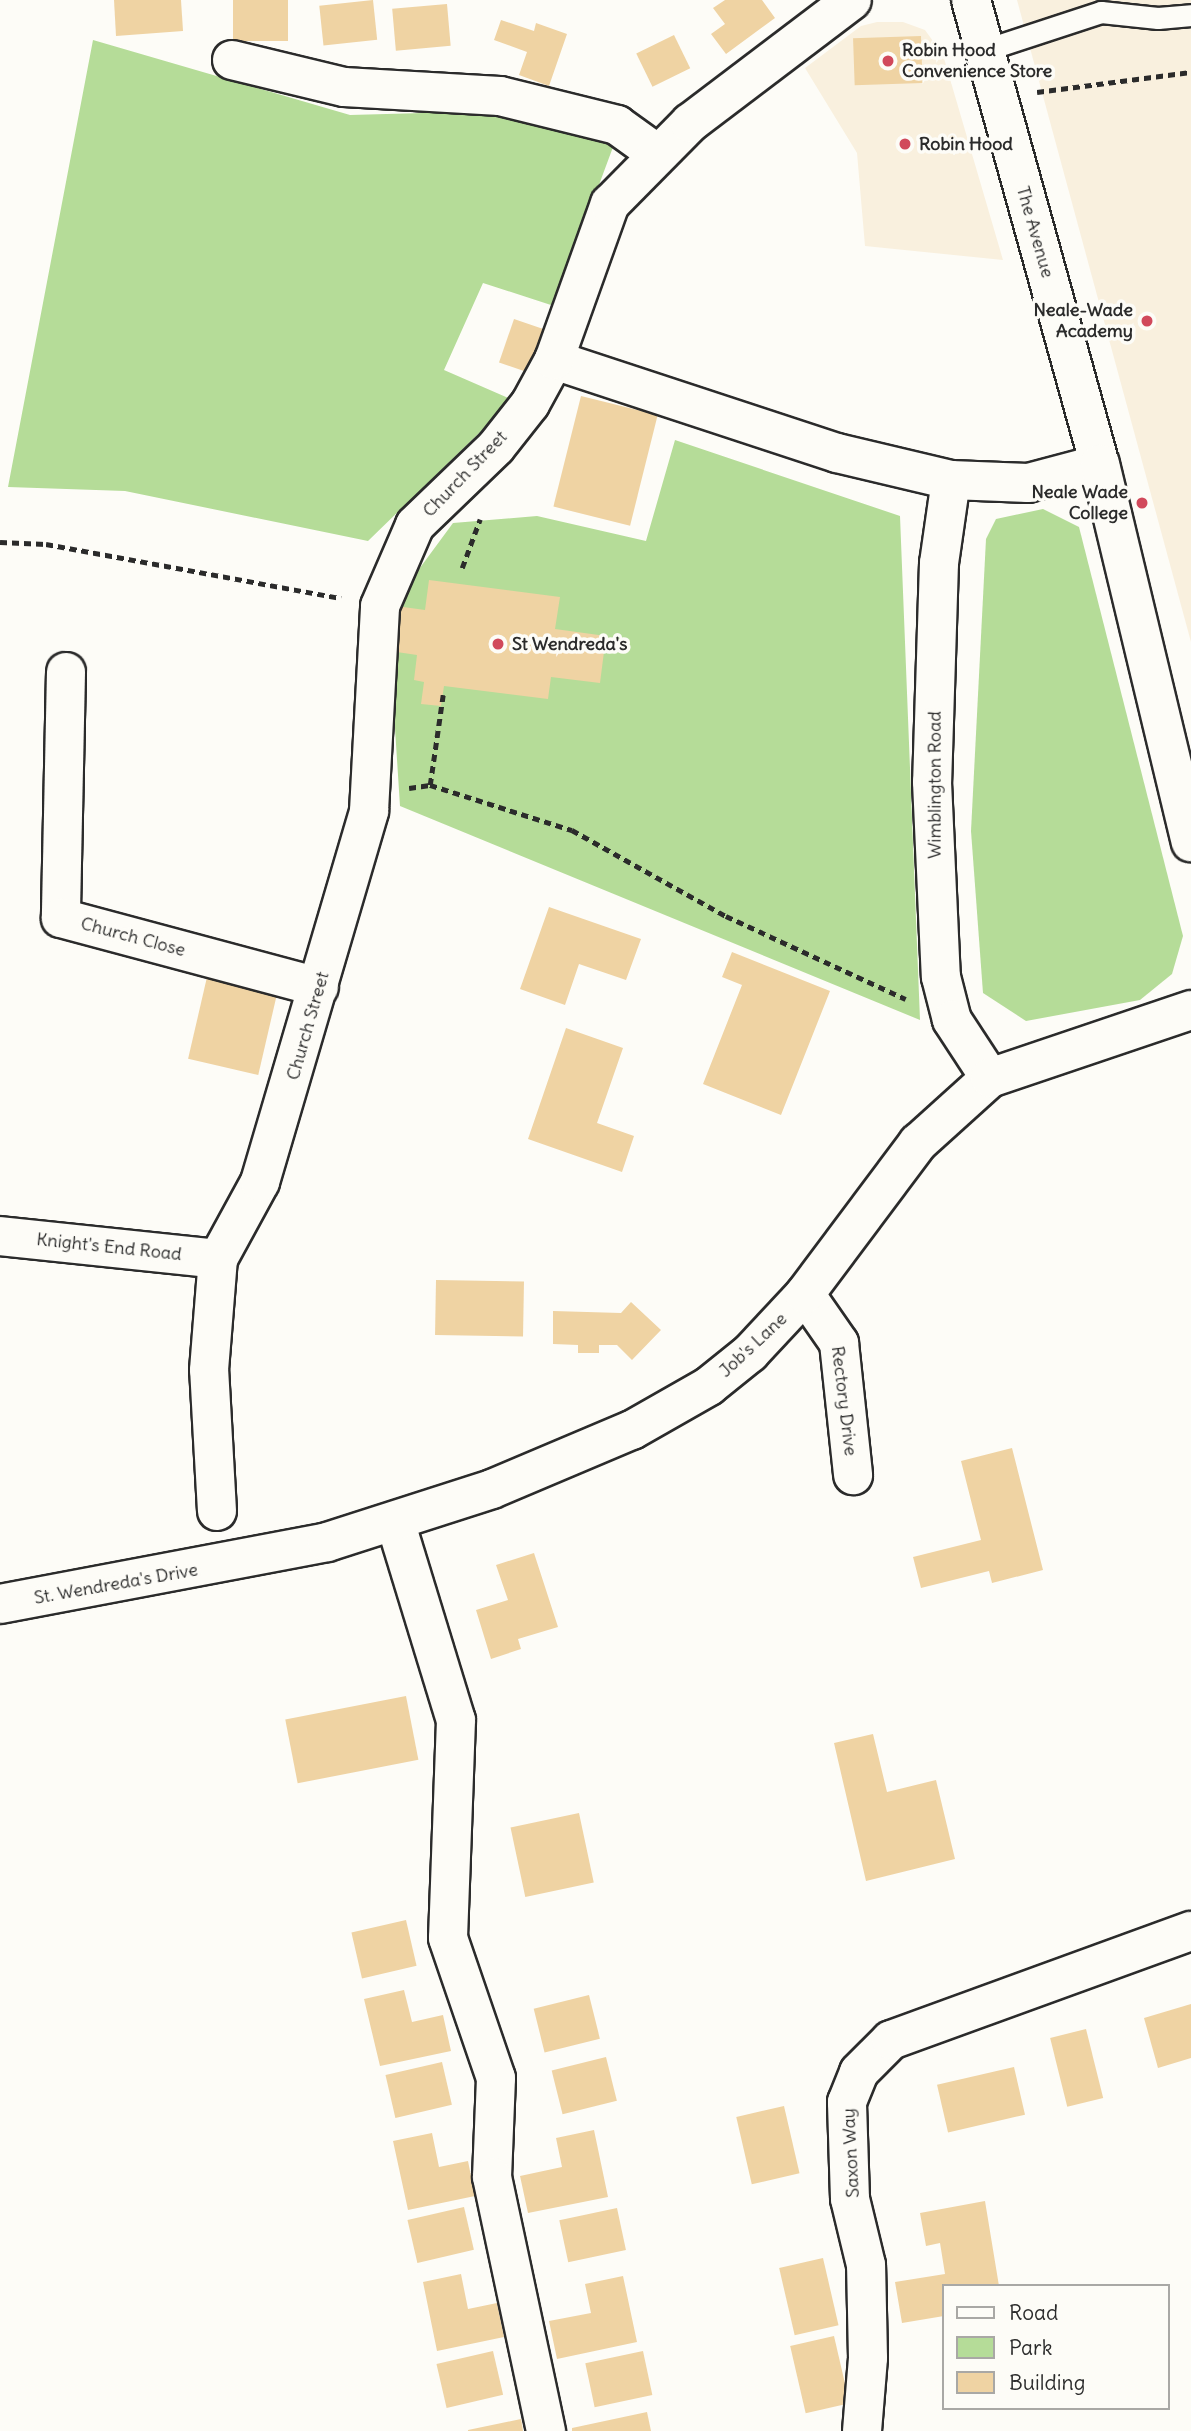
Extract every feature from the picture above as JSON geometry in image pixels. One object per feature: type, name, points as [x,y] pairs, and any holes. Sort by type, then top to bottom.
[{"type":"street","name":"Church Street","points":[[218,1259],[260,1182],[369,811],[380,606],[415,525],[496,447],[530,404],[554,360],[610,204],[656,153],[852,0]]},
{"type":"street","name":"The Avenue","points":[[971,0],[1100,464]]},
{"type":"street","points":[[232,60],[344,87],[500,96],[617,125],[656,153]]},
{"type":"street","points":[[554,360],[837,453],[951,480],[1028,483],[1100,464],[1191,842]]},
{"type":"street","name":"Wimblington Road","points":[[951,480],[939,563],[932,782],[941,977],[952,1020],[990,1078]]},
{"type":"street","name":"Church Close","points":[[66,673],[61,918],[319,987]]},
{"type":"street","name":"Job's Lane","points":[[232,1564],[396,1521],[492,1489],[632,1430],[709,1386],[750,1353],[805,1294],[918,1143],[990,1078],[1191,1010]]},
{"type":"street","name":"Knight's End Road","points":[[0,1236],[218,1259]]},
{"type":"street","points":[[217,1511],[209,1370],[218,1259]]},
{"type":"street","name":"Rectory Drive","points":[[805,1294],[839,1343],[853,1475]]},
{"type":"street","points":[[396,1521],[456,1720],[448,1938],[496,2078],[492,2177],[545,2431]]},
{"type":"street","name":"St. Wendreda's Drive","points":[[0,1604],[232,1564]]},
{"type":"street","name":"Saxon Way","points":[[862,2431],[868,2358],[866,2265],[850,2199],[848,2102],[859,2073],[891,2040],[1191,1931]]},
{"type":"lane","points":[[985,50],[1101,12],[1125,7],[1191,15]]},
{"type":"path","points":[[998,97],[1191,72]]},
{"type":"path","points":[[0,542],[46,544],[380,606]]},
{"type":"path","points":[[430,785],[443,695]]},
{"type":"path","points":[[370,789],[430,785],[572,830],[726,916],[952,1020]]},
{"type":"shaded area","name":"Neale-Wade Academy","points":[[1017,0],[1191,0],[1191,642]]},
{"type":"shaded area","points":[[877,22],[903,22],[925,30],[943,55],[1003,260],[865,246],[857,153],[805,68],[861,26]]},
{"type":"green space","points":[[93,40],[350,115],[496,111],[616,139],[554,306],[483,283],[444,370],[513,400],[368,541],[125,491],[8,487]]},
{"type":"green space","points":[[675,440],[900,516],[920,1020],[400,806],[390,651],[397,599],[453,523],[537,516],[646,541]]},
{"type":"green space","points":[[1043,509],[1079,527],[1183,936],[1172,974],[1140,1000],[1026,1021],[983,993],[971,831],[986,539],[996,519]]},
{"type":"building","points":[[114,0],[181,0],[183,31],[116,36]]},
{"type":"building","points":[[233,0],[288,0],[288,41],[233,41]]},
{"type":"building","points":[[373,0],[377,40],[323,45],[319,6]]},
{"type":"building","points":[[725,0],[762,0],[775,18],[726,54],[711,34],[725,24],[713,8]]},
{"type":"building","points":[[447,4],[451,46],[396,51],[392,9]]},
{"type":"building","points":[[501,20],[534,31],[536,23],[567,34],[549,86],[519,75],[527,52],[494,40]]},
{"type":"building","points":[[674,35],[690,68],[652,87],[636,53]]},
{"type":"building","name":"Robin Hood Convenience Store","points":[[921,36],[923,83],[855,85],[853,38]]},
{"type":"building","points":[[514,319],[546,330],[531,374],[499,362]]},
{"type":"building","points":[[581,396],[658,415],[630,526],[553,507]]},
{"type":"building","name":"St Wendreda's","points":[[429,580],[560,597],[555,629],[606,636],[600,683],[551,677],[548,699],[444,686],[441,706],[421,704],[424,682],[414,680],[417,655],[390,651],[396,606],[425,610]]},
{"type":"building","points":[[549,907],[641,939],[626,980],[579,964],[565,1005],[520,989]]},
{"type":"building","points":[[732,952],[830,991],[781,1115],[703,1084],[742,985],[722,977]]},
{"type":"building","points":[[207,977],[277,993],[258,1075],[188,1059]]},
{"type":"building","points":[[566,1028],[623,1048],[597,1123],[634,1136],[622,1172],[528,1139]]},
{"type":"building","points":[[436,1280],[524,1282],[523,1337],[435,1335]]},
{"type":"building","points":[[631,1302],[661,1330],[632,1360],[617,1345],[599,1345],[599,1353],[578,1353],[578,1345],[553,1344],[553,1311],[621,1313]]},
{"type":"building","points":[[1012,1448],[1043,1570],[992,1583],[989,1571],[921,1588],[913,1557],[981,1540],[961,1461]]},
{"type":"building","points":[[534,1553],[558,1627],[518,1639],[521,1649],[491,1659],[476,1610],[508,1600],[496,1565]]},
{"type":"building","points":[[406,1696],[418,1760],[298,1783],[285,1719]]},
{"type":"building","points":[[873,1734],[887,1792],[936,1780],[955,1859],[866,1881],[834,1743]]},
{"type":"building","points":[[579,1813],[594,1882],[525,1897],[511,1828]]},
{"type":"building","points":[[406,1920],[417,1966],[362,1978],[351,1933]]},
{"type":"building","points":[[404,1990],[412,2022],[443,2015],[451,2051],[380,2066],[364,1999]]},
{"type":"building","points":[[589,1995],[600,2039],[545,2052],[534,2009]]},
{"type":"building","points":[[1191,2004],[1191,2058],[1158,2068],[1144,2018]]},
{"type":"building","points":[[1086,2029],[1103,2098],[1067,2107],[1050,2038]]},
{"type":"building","points":[[606,2057],[617,2101],[563,2114],[552,2071]]},
{"type":"building","points":[[442,2062],[452,2105],[395,2118],[385,2075]]},
{"type":"building","points":[[1014,2067],[1025,2115],[948,2133],[937,2085]]},
{"type":"building","points":[[784,2106],[800,2173],[752,2184],[736,2117]]},
{"type":"building","points":[[594,2130],[608,2197],[528,2213],[520,2176],[562,2167],[556,2138]]},
{"type":"building","points":[[432,2133],[439,2167],[468,2161],[475,2196],[408,2210],[393,2141]]},
{"type":"building","points":[[985,2201],[999,2284],[942,2284],[942,2316],[902,2323],[895,2282],[945,2274],[940,2243],[926,2246],[920,2213]]},
{"type":"building","points":[[464,2207],[474,2250],[417,2263],[407,2220]]},
{"type":"building","points":[[617,2208],[626,2250],[568,2262],[559,2220]]},
{"type":"building","points":[[823,2258],[839,2325],[795,2335],[779,2268]]},
{"type":"building","points":[[461,2274],[468,2309],[497,2303],[504,2337],[437,2351],[423,2282]]},
{"type":"building","points":[[623,2276],[637,2342],[557,2359],[549,2321],[591,2313],[585,2284]]},
{"type":"building","points":[[834,2336],[850,2403],[806,2413],[790,2346]]},
{"type":"building","points":[[493,2351],[503,2395],[447,2408],[436,2364]]},
{"type":"building","points":[[643,2351],[652,2395],[595,2407],[585,2363]]},
{"type":"building","points":[[647,2412],[651,2431],[572,2431],[572,2428]]},
{"type":"building","points":[[521,2419],[523,2431],[468,2431],[468,2430]]},
{"type":"place","name":"Robin Hood Convenience Store","points":[[888,61]]},
{"type":"place","name":"Robin Hood","points":[[905,144]]},
{"type":"place","name":"Neale-Wade Academy","points":[[1147,321]]},
{"type":"place","name":"Neale Wade College","points":[[1142,503]]},
{"type":"place","name":"St Wendreda's","points":[[498,644]]}]
